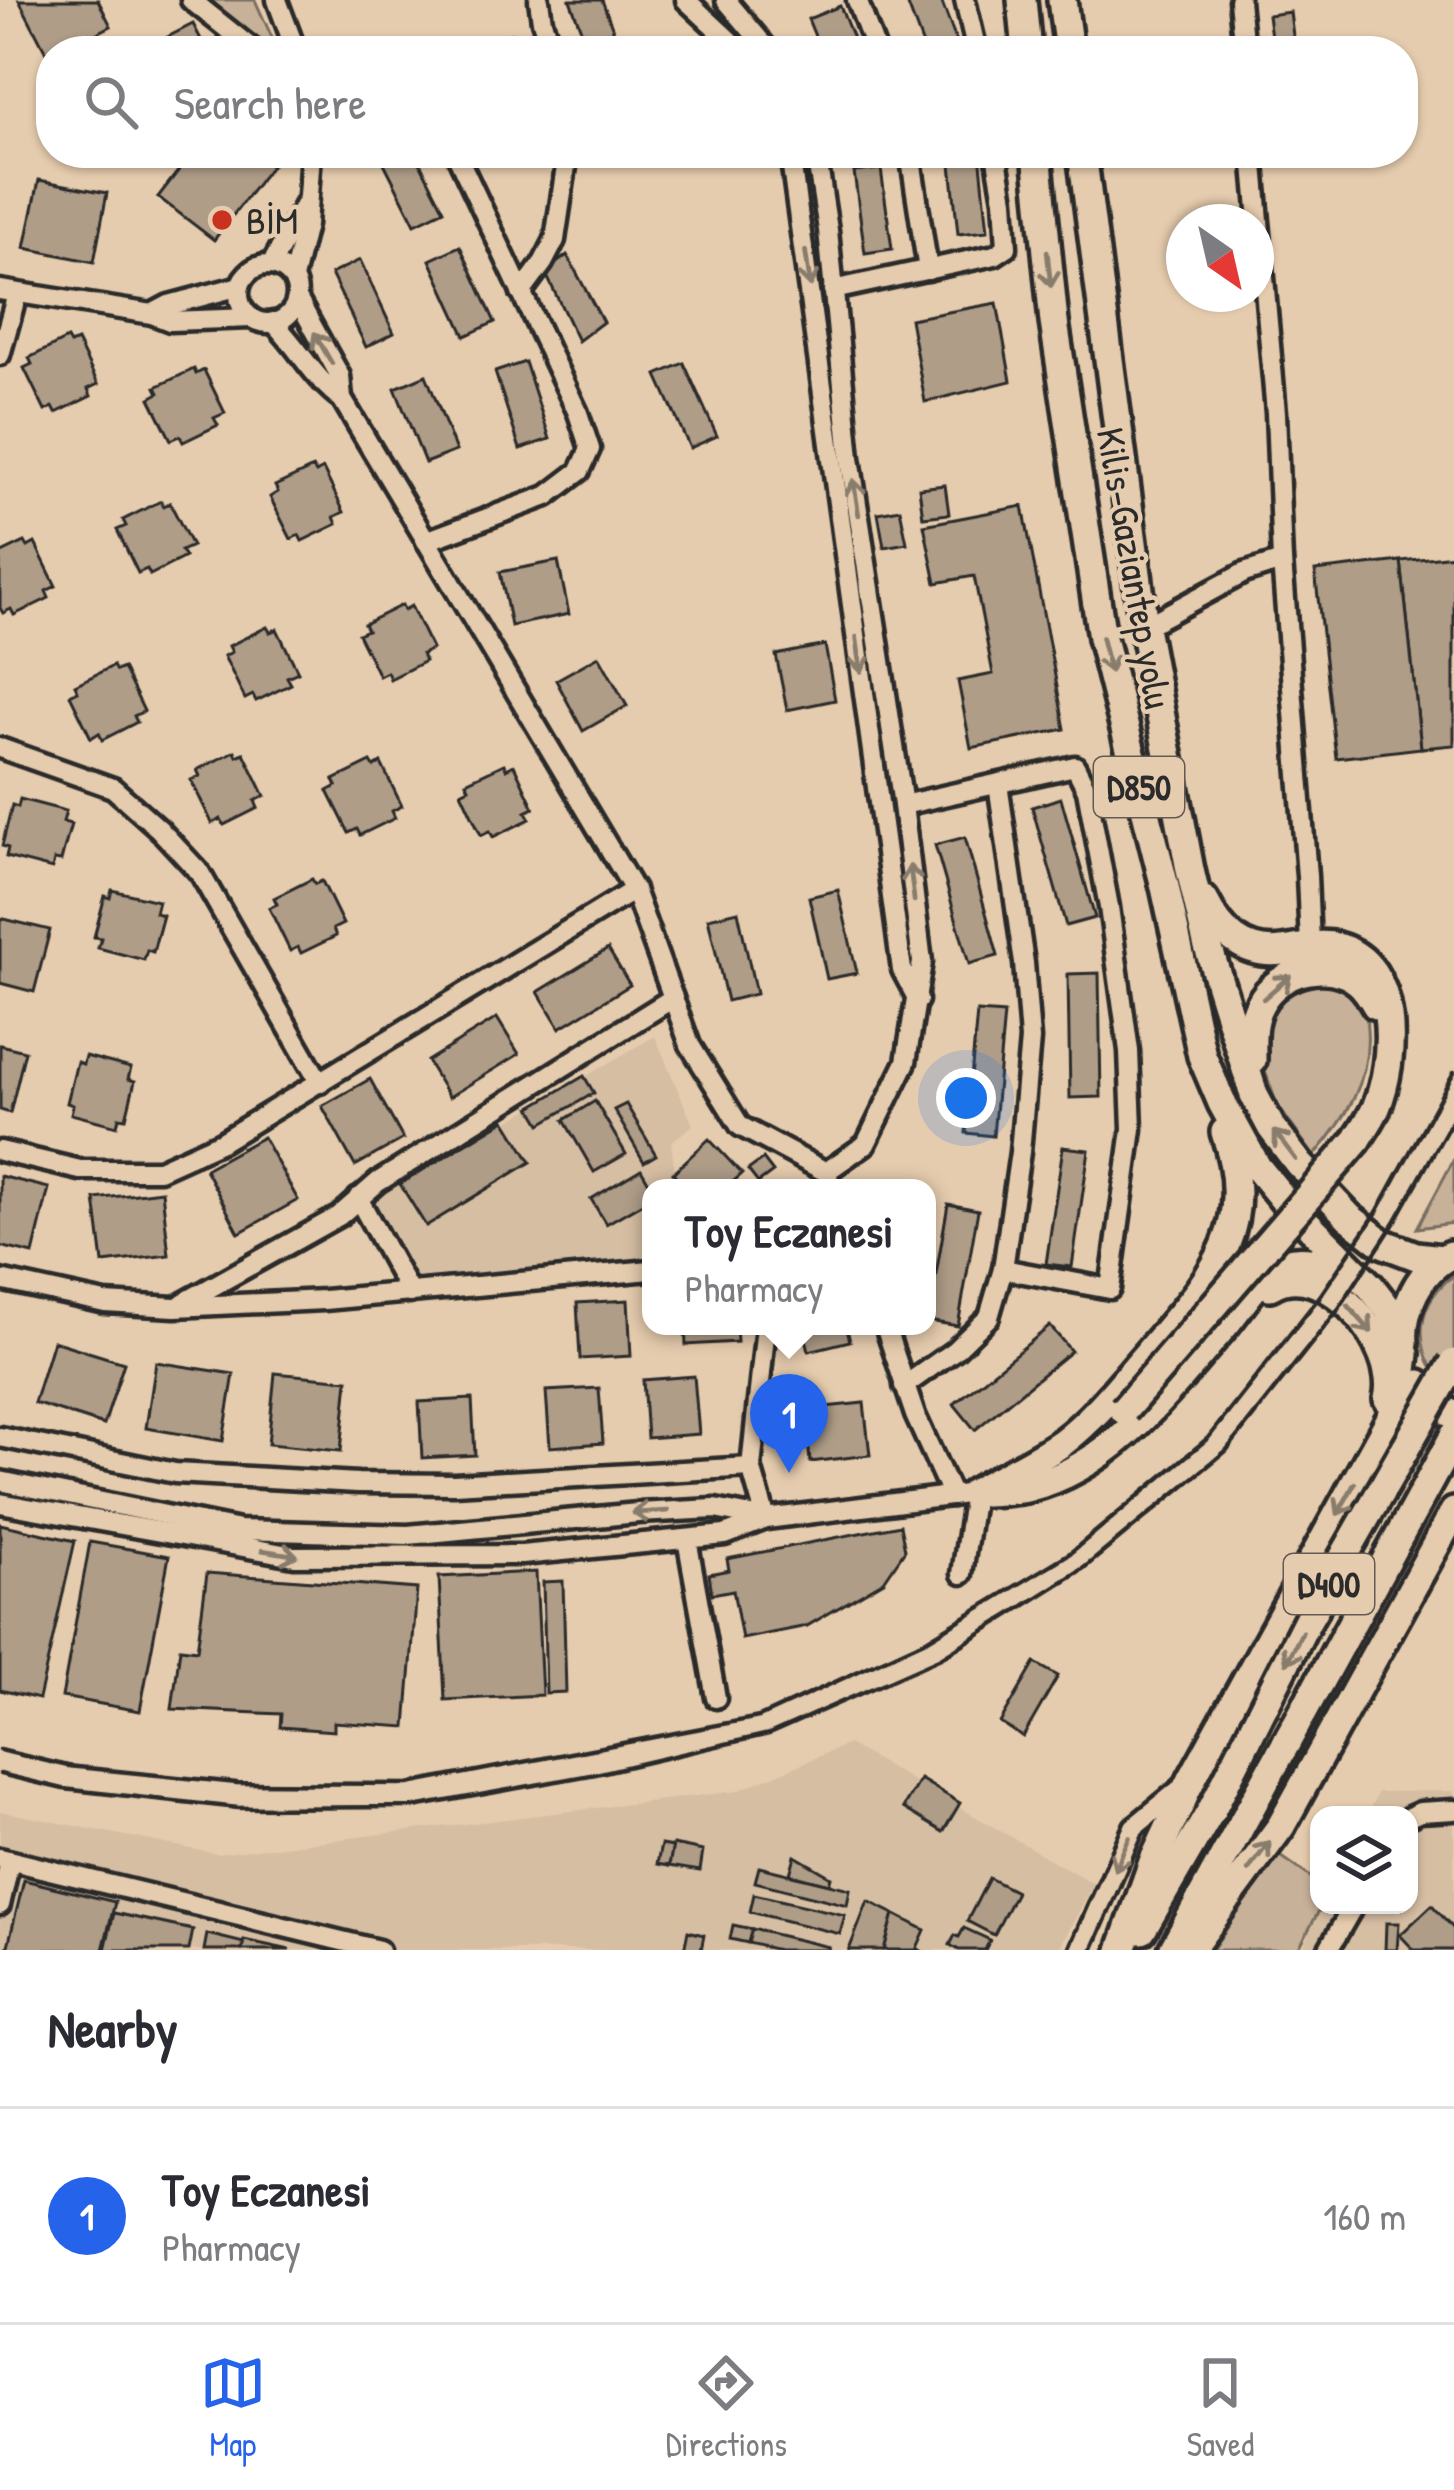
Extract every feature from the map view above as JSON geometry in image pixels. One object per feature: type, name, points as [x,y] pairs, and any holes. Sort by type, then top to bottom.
[{"type":"highway","points":[[1022,0],[1026,36]]},
{"type":"highway","points":[[1062,0],[1067,36]]},
{"type":"highway","name":"Kilis-Gaziantep yolu","points":[[1039,168],[1054,322],[1102,638],[1202,1056],[1257,1167],[1371,1287],[1389,1310],[1424,1392],[1454,1414]]},
{"type":"highway","name":"Kilis-Gaziantep yolu","points":[[1084,168],[1144,627],[1207,944],[1254,1094],[1299,1164],[1349,1217],[1382,1243],[1416,1256],[1448,1256]]},
{"type":"highway","points":[[963,1495],[1027,1474],[1068,1454],[1124,1410],[1357,1140],[1376,1108],[1389,1030],[1379,981],[1358,958],[1338,947],[1310,945],[1280,952],[1254,950],[1234,941],[1215,922],[1190,869]]},
{"type":"highway","points":[[1254,1094],[1251,1028],[1260,1002],[1294,973],[1319,969],[1359,982],[1389,1030]]},
{"type":"highway","points":[[963,1495],[1064,1441],[1112,1395],[1211,1277],[1230,1233],[1237,1200],[1234,1160],[1202,1056]]},
{"type":"highway","points":[[1126,1950],[1153,1862],[1192,1780],[1400,1403],[1406,1312],[1424,1275],[1448,1256]]},
{"type":"highway","points":[[963,1495],[1029,1488],[1069,1473],[1133,1426],[1273,1269],[1303,1260],[1327,1264],[1371,1287]]},
{"type":"highway","points":[[1202,1351],[1274,1282],[1294,1277],[1329,1288],[1367,1321],[1384,1358],[1391,1386],[1377,1444]]},
{"type":"highway","name":"D400","points":[[1126,1950],[1212,1809],[1308,1619],[1454,1363]]},
{"type":"highway","name":"D400","points":[[1173,1950],[1454,1436]]},
{"type":"highway","points":[[1189,1950],[1281,1826],[1454,1512]]},
{"type":"highway","points":[[1395,1617],[1454,1540]]},
{"type":"street","points":[[191,0],[236,36]]},
{"type":"street","points":[[277,0],[290,36]]},
{"type":"street","points":[[539,0],[547,36]]},
{"type":"street","points":[[686,0],[726,36]]},
{"type":"street","points":[[726,0],[756,36]]},
{"type":"street","points":[[856,0],[870,36]]},
{"type":"street","points":[[965,0],[973,36]]},
{"type":"street","points":[[1239,0],[1243,36]]},
{"type":"street","points":[[0,355],[8,292],[152,314],[170,321],[251,318],[273,322],[289,314],[306,224],[309,168]]},
{"type":"street","points":[[426,541],[547,496],[580,470],[590,449],[578,413],[463,168]]},
{"type":"street","points":[[521,293],[555,240],[566,168]]},
{"type":"street","points":[[792,168],[902,970],[918,1000]]},
{"type":"street","points":[[819,168],[829,230],[850,458],[922,962],[906,1062],[866,1144],[831,1179]]},
{"type":"street","points":[[912,168],[928,270]]},
{"type":"street","points":[[833,290],[995,255],[1007,248],[999,168]]},
{"type":"street","points":[[1254,168],[1276,413],[1310,945]]},
{"type":"street","points":[[271,265],[306,202]]},
{"type":"street","points":[[251,318],[240,304],[240,286],[252,269],[271,265],[287,272],[340,376],[342,399]]},
{"type":"street","points":[[152,314],[240,286]]},
{"type":"street","points":[[273,322],[325,387],[342,399],[634,890],[691,1045],[740,1126],[828,1179]]},
{"type":"street","points":[[1144,627],[1244,573],[1282,561]]},
{"type":"street","points":[[0,748],[113,788],[159,829],[200,872],[320,1083]]},
{"type":"street","points":[[903,806],[1075,766],[1087,790],[1129,1051],[1132,1129],[1110,1289],[1003,1269]]},
{"type":"street","points":[[904,1386],[955,1350],[989,1317],[1003,1269],[1030,1039],[1024,962],[998,784]]},
{"type":"street","points":[[0,1150],[80,1170],[159,1170],[221,1142],[634,890]]},
{"type":"street","points":[[176,1307],[338,1216],[378,1183],[673,998]]},
{"type":"street","points":[[358,1198],[410,1293]]},
{"type":"street","points":[[0,1280],[106,1303],[176,1307],[324,1300],[642,1271]]},
{"type":"street","points":[[765,1335],[751,1467],[766,1519]]},
{"type":"street","points":[[888,1335],[904,1386],[963,1495],[962,1574]]},
{"type":"street","points":[[0,1437],[175,1473],[358,1483],[454,1484],[751,1467]]},
{"type":"street","points":[[0,1481],[239,1531],[408,1534],[715,1509],[766,1519]]},
{"type":"street","points":[[0,1502],[294,1556],[522,1555],[725,1534],[766,1519],[963,1495]]},
{"type":"street","points":[[687,1539],[716,1698]]},
{"type":"street","points":[[1080,1950],[1134,1827],[1192,1780]]},
{"type":"street","points":[[1418,1813],[1454,1810]]},
{"type":"street","points":[[0,1905],[5,1859],[379,1950]]},
{"type":"street","points":[[1328,1950],[1349,1914]]},
{"type":"shaded area","points":[[193,0],[255,0],[271,36],[230,36]]},
{"type":"shaded area","points":[[1319,981],[1345,991],[1361,1005],[1367,1047],[1354,1098],[1314,1156],[1277,1105],[1258,1051],[1263,1011],[1286,988]]},
{"type":"shaded area","points":[[655,1036],[693,1125],[671,1142],[676,1179],[642,1179],[642,1264],[418,1291],[369,1202]]},
{"type":"shaded area","points":[[1454,1159],[1454,1223],[1417,1228]]},
{"type":"shaded area","points":[[1454,1275],[1454,1394],[1431,1366],[1422,1334],[1429,1302]]},
{"type":"shaded area","points":[[848,1744],[1094,1884],[1058,1950],[0,1950],[0,1811],[217,1854],[737,1791]]},
{"type":"shaded area","points":[[1454,1791],[1454,1950],[1302,1950],[1319,1914],[1418,1914],[1418,1806],[1371,1806],[1378,1792]]},
{"type":"shaded area","points":[[1278,1854],[1310,1877],[1310,1914],[1317,1914],[1298,1950],[1212,1950]]},
{"type":"building","points":[[19,0],[98,0],[111,26],[91,36],[38,36]]},
{"type":"building","points":[[570,0],[602,0],[615,36],[583,36]]},
{"type":"building","points":[[906,0],[941,0],[954,36],[919,36]]},
{"type":"building","points":[[840,6],[852,36],[815,36],[808,19]]},
{"type":"building","points":[[1290,12],[1293,36],[1271,36],[1268,15]]},
{"type":"building","points":[[193,24],[199,36],[169,36]]},
{"type":"building","points":[[180,168],[270,168],[214,240],[158,197]]},
{"type":"building","points":[[387,168],[423,168],[444,210],[415,224]]},
{"type":"building","points":[[951,168],[982,168],[988,231],[958,234]]},
{"type":"building","points":[[881,169],[892,249],[865,253],[854,172]]},
{"type":"building","points":[[39,180],[107,193],[94,262],[25,248]]},
{"type":"building","points":[[460,246],[495,322],[465,336],[430,260]]},
{"type":"building","points":[[567,255],[603,322],[578,341],[545,272]]},
{"type":"building","points":[[360,260],[394,333],[366,347],[331,274]]},
{"type":"building","points":[[997,303],[1011,381],[925,402],[910,319]]},
{"type":"building","points":[[67,339],[70,344],[77,341],[98,384],[88,389],[91,396],[56,413],[53,407],[45,411],[24,368],[32,364],[29,358]]},
{"type":"building","points":[[525,362],[550,439],[520,449],[495,372]]},
{"type":"building","points":[[684,363],[717,436],[690,448],[657,375]]},
{"type":"building","points":[[194,369],[196,374],[204,370],[225,413],[214,418],[218,425],[183,442],[180,436],[171,440],[150,398],[159,393],[156,387]]},
{"type":"building","points":[[426,375],[456,451],[425,463],[395,388]]},
{"type":"building","points":[[313,468],[316,473],[323,469],[344,512],[334,517],[337,524],[302,541],[299,535],[291,539],[270,497],[278,492],[275,486]]},
{"type":"building","points":[[945,485],[949,514],[923,517],[919,488]]},
{"type":"building","points":[[161,501],[163,506],[170,503],[192,546],[181,551],[185,557],[150,575],[147,569],[138,573],[117,530],[126,526],[123,520]]},
{"type":"building","points":[[1023,506],[1065,729],[971,748],[958,681],[993,674],[974,576],[936,583],[924,525]]},
{"type":"building","points":[[900,509],[907,543],[884,547],[878,513]]},
{"type":"building","points":[[25,542],[28,547],[35,543],[56,586],[46,591],[49,598],[14,615],[11,609],[3,613],[0,554]]},
{"type":"building","points":[[1454,555],[1454,745],[1421,748],[1401,561]]},
{"type":"building","points":[[558,561],[569,614],[511,626],[500,572]]},
{"type":"building","points":[[1401,561],[1421,748],[1336,758],[1315,571]]},
{"type":"building","points":[[402,605],[404,610],[411,606],[432,649],[422,654],[425,661],[390,679],[387,672],[379,676],[358,634],[367,630],[364,624]]},
{"type":"building","points":[[267,627],[270,632],[277,629],[298,672],[287,677],[291,684],[256,701],[253,695],[245,699],[224,656],[232,652],[229,646]]},
{"type":"building","points":[[825,645],[835,700],[787,710],[776,655]]},
{"type":"building","points":[[599,656],[627,706],[583,731],[556,680]]},
{"type":"building","points":[[113,666],[116,671],[123,668],[144,711],[134,716],[137,722],[102,740],[99,733],[91,738],[70,695],[78,691],[75,685]]},
{"type":"building","points":[[235,751],[237,756],[244,753],[265,796],[255,801],[258,808],[224,825],[221,819],[212,823],[191,780],[200,776],[197,770]]},
{"type":"building","points":[[371,762],[374,767],[381,763],[402,806],[392,811],[395,818],[360,835],[357,829],[349,833],[328,791],[337,786],[334,780]]},
{"type":"building","points":[[504,764],[506,769],[514,765],[534,808],[526,812],[530,819],[493,837],[490,831],[481,835],[461,792],[469,788],[466,782]]},
{"type":"building","points":[[1061,798],[1095,918],[1066,926],[1032,807]]},
{"type":"building","points":[[20,799],[66,811],[63,822],[71,824],[61,861],[54,860],[52,869],[6,857],[8,848],[2,846],[12,805],[18,807]]},
{"type":"building","points":[[965,837],[998,956],[969,964],[935,845]]},
{"type":"building","points":[[312,879],[315,884],[322,881],[343,924],[333,929],[336,936],[301,953],[298,947],[290,951],[269,908],[277,904],[274,898]]},
{"type":"building","points":[[112,890],[158,901],[155,913],[163,915],[153,952],[147,950],[144,960],[98,948],[101,938],[94,937],[105,896],[110,898]]},
{"type":"building","points":[[838,890],[857,973],[827,979],[809,897]]},
{"type":"building","points":[[738,911],[756,994],[727,1001],[708,918]]},
{"type":"building","points":[[0,918],[50,930],[34,992],[0,983]]},
{"type":"building","points":[[608,949],[630,985],[560,1028],[538,992]]},
{"type":"building","points":[[1099,973],[1101,1097],[1070,1098],[1068,974]]},
{"type":"building","points":[[977,1012],[1004,1014],[993,1136],[966,1133]]},
{"type":"building","points":[[497,1018],[519,1054],[449,1097],[427,1061]]},
{"type":"building","points":[[0,1045],[25,1051],[10,1113],[0,1110]]},
{"type":"building","points":[[85,1056],[131,1068],[128,1079],[135,1081],[126,1118],[119,1117],[117,1126],[71,1114],[73,1105],[67,1103],[77,1062],[83,1064]]},
{"type":"building","points":[[584,1076],[594,1093],[541,1124],[531,1107]]},
{"type":"building","points":[[370,1079],[403,1139],[355,1166],[322,1106]]},
{"type":"building","points":[[595,1101],[626,1154],[594,1172],[564,1120]]},
{"type":"building","points":[[626,1104],[656,1155],[644,1162],[614,1110]]},
{"type":"building","points":[[505,1120],[531,1162],[426,1226],[400,1184]]},
{"type":"building","points":[[263,1137],[298,1200],[239,1233],[205,1169]]},
{"type":"building","points":[[709,1139],[742,1174],[736,1179],[679,1179],[673,1173]]},
{"type":"building","points":[[1063,1147],[1089,1150],[1072,1267],[1046,1264]]},
{"type":"building","points":[[763,1159],[773,1172],[755,1179],[748,1170]]},
{"type":"building","points":[[641,1169],[647,1179],[642,1179],[642,1203],[606,1224],[591,1199]]},
{"type":"building","points":[[0,1176],[49,1188],[33,1254],[0,1246]]},
{"type":"building","points":[[162,1191],[169,1255],[103,1263],[95,1199]]},
{"type":"building","points":[[948,1204],[978,1210],[958,1326],[936,1322],[936,1274]]},
{"type":"building","points":[[628,1300],[631,1356],[580,1359],[577,1303]]},
{"type":"building","points":[[1050,1326],[1071,1351],[975,1430],[954,1404]]},
{"type":"building","points":[[685,1335],[737,1335],[737,1342],[686,1345]]},
{"type":"building","points":[[805,1335],[848,1335],[850,1341],[809,1351]]},
{"type":"building","points":[[53,1341],[124,1363],[104,1425],[34,1403]]},
{"type":"building","points":[[156,1362],[234,1374],[223,1441],[146,1428]]},
{"type":"building","points":[[275,1373],[348,1380],[341,1451],[268,1444]]},
{"type":"building","points":[[694,1376],[699,1434],[647,1438],[643,1380]]},
{"type":"building","points":[[599,1388],[603,1443],[550,1447],[546,1391]]},
{"type":"building","points":[[472,1399],[475,1455],[422,1458],[419,1402]]},
{"type":"building","points":[[864,1403],[870,1455],[810,1462],[805,1409]]},
{"type":"building","points":[[0,1524],[75,1541],[39,1699],[0,1690]]},
{"type":"building","points":[[900,1525],[905,1550],[884,1581],[807,1626],[742,1639],[733,1590],[712,1594],[709,1574],[729,1570],[727,1559]]},
{"type":"building","points":[[90,1542],[169,1556],[140,1711],[62,1697]]},
{"type":"building","points":[[536,1572],[542,1695],[445,1700],[439,1577]]},
{"type":"building","points":[[207,1573],[417,1589],[406,1727],[334,1722],[334,1731],[280,1727],[281,1714],[172,1709],[180,1648],[197,1650]]},
{"type":"building","points":[[563,1581],[566,1692],[546,1693],[543,1582]]},
{"type":"building","points":[[1035,1663],[1058,1676],[1023,1737],[1000,1723]]},
{"type":"building","points":[[920,1779],[960,1803],[943,1832],[903,1808]]},
{"type":"building","points":[[661,1845],[673,1847],[669,1866],[657,1864]]},
{"type":"building","points":[[673,1845],[703,1851],[700,1871],[669,1866]]},
{"type":"building","points":[[795,1856],[831,1877],[829,1884],[790,1874]]},
{"type":"building","points":[[759,1867],[850,1889],[847,1905],[755,1882]]},
{"type":"building","points":[[989,1878],[1016,1892],[994,1935],[967,1921]]},
{"type":"building","points":[[24,1880],[115,1902],[103,1950],[7,1950]]},
{"type":"building","points":[[754,1894],[845,1915],[840,1934],[750,1912]]},
{"type":"building","points":[[868,1901],[894,1914],[884,1950],[849,1950]]},
{"type":"building","points":[[1432,1905],[1454,1929],[1454,1950],[1414,1950],[1400,1935]]},
{"type":"building","points":[[114,1913],[193,1930],[189,1950],[105,1950]]},
{"type":"building","points":[[894,1914],[925,1930],[920,1950],[884,1950]]},
{"type":"building","points":[[1386,1923],[1399,1923],[1397,1950],[1385,1950]]},
{"type":"building","points":[[733,1925],[752,1929],[748,1943],[730,1939]]},
{"type":"building","points":[[964,1928],[990,1940],[985,1950],[959,1950],[950,1945]]},
{"type":"building","points":[[752,1929],[829,1950],[778,1950],[748,1943]]},
{"type":"building","points":[[688,1931],[704,1935],[701,1950],[684,1950]]},
{"type":"building","points":[[207,1934],[244,1943],[242,1950],[204,1950]]},
{"type":"building","points":[[244,1940],[290,1950],[242,1950]]},
{"type":"railway","points":[[0,1750],[68,1766],[237,1783],[408,1784],[759,1717],[928,1639],[1070,1553],[1208,1438],[1320,1296],[1377,1212],[1454,1072]]},
{"type":"railway","points":[[0,1774],[63,1789],[238,1808],[414,1807],[596,1774],[769,1734],[941,1658],[1084,1568],[1226,1451],[1338,1310],[1454,1117]]},
{"type":"place","name":"BİM","points":[[222,220]]},
{"type":"place","name":"Toy Eczanesi","points":[[789,1473]]}]
